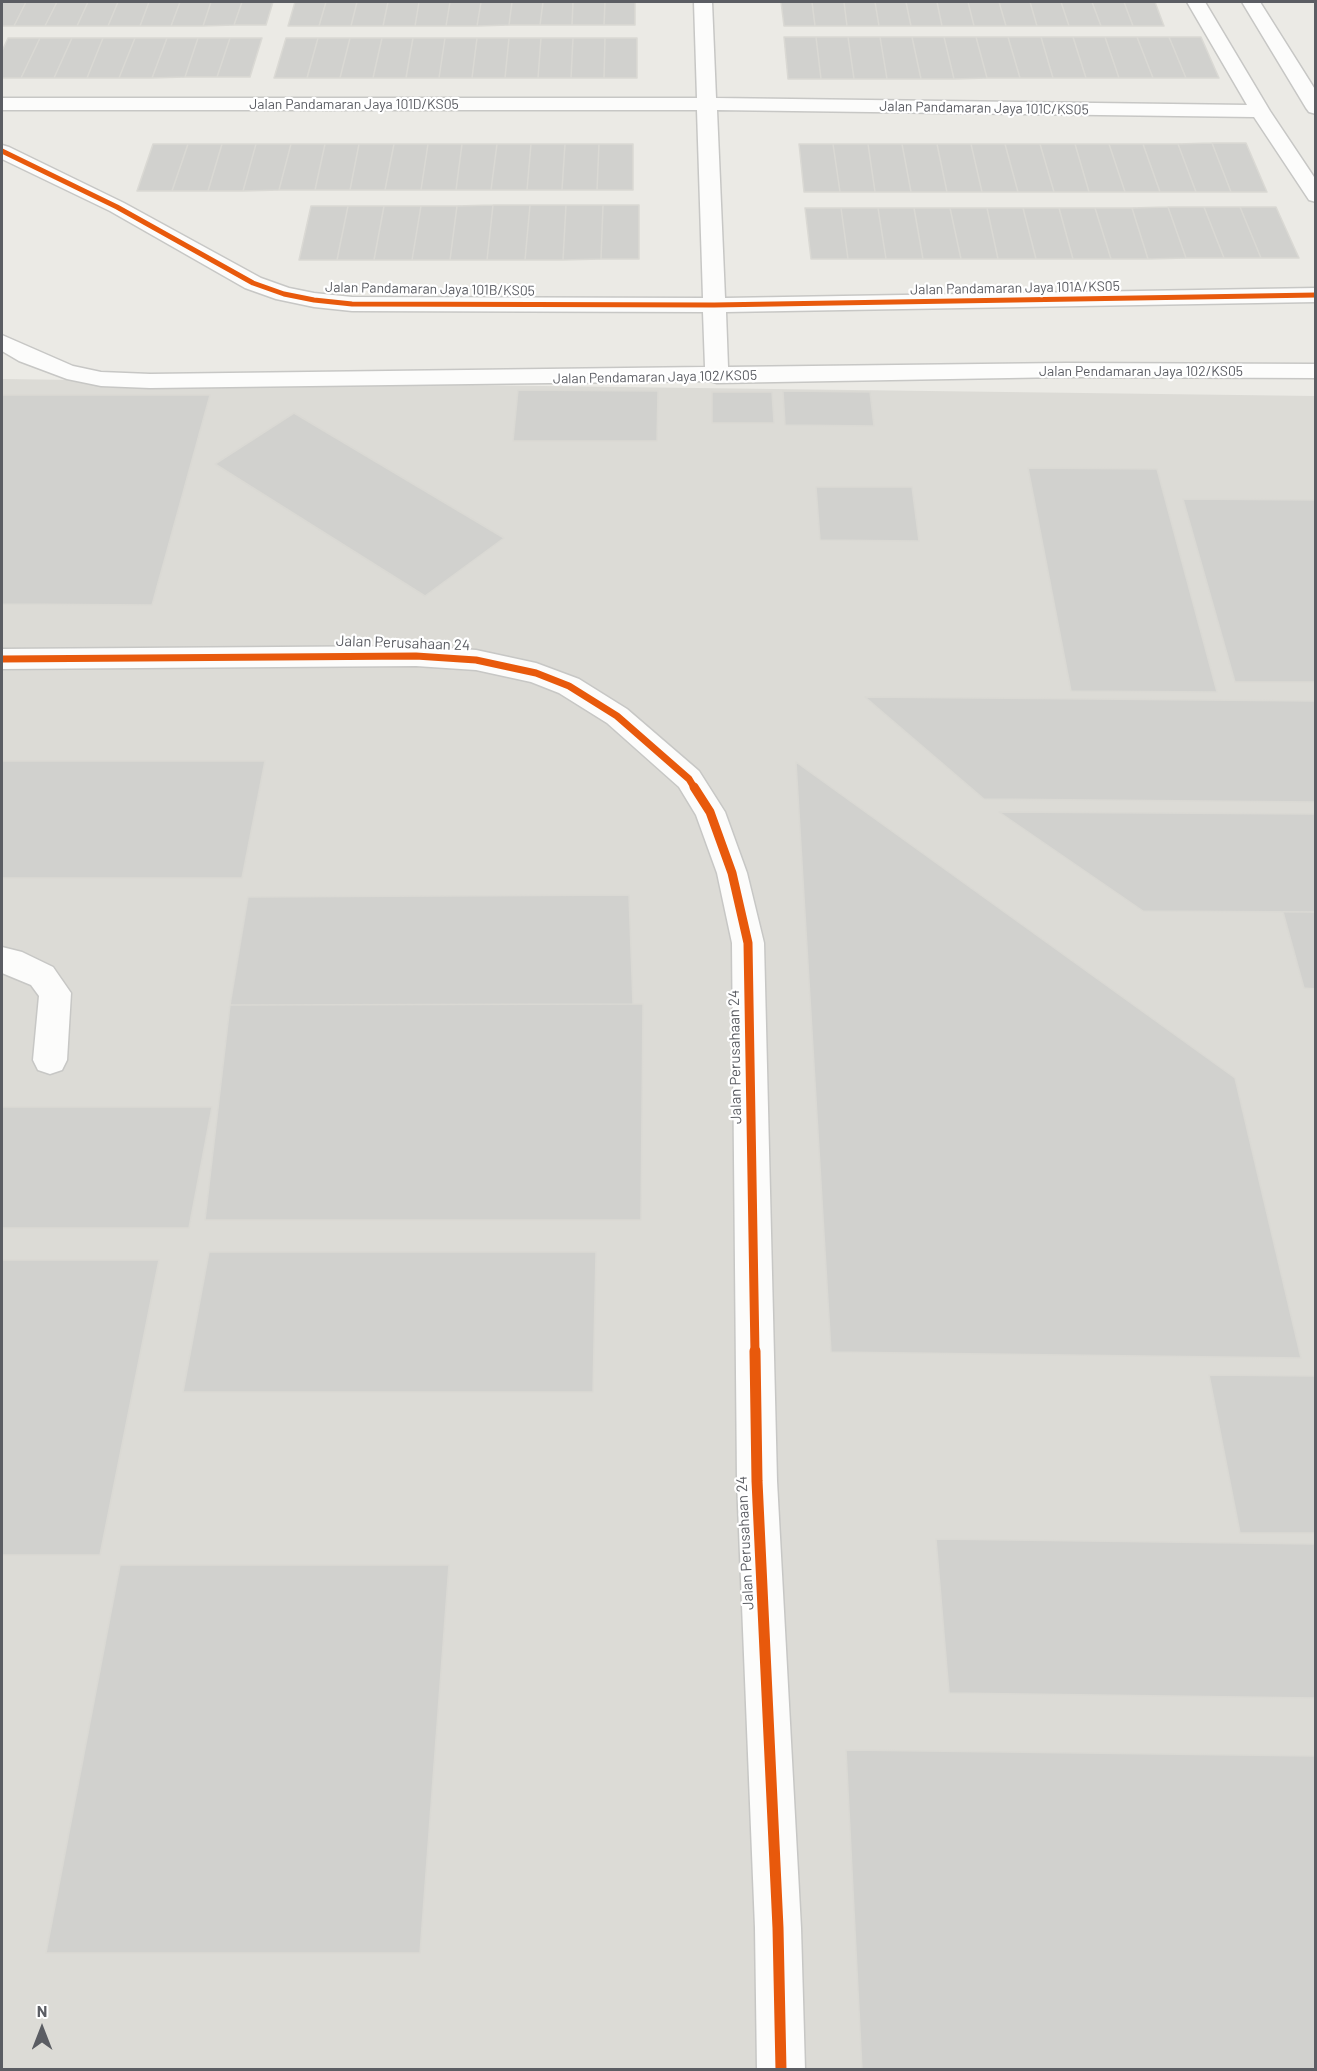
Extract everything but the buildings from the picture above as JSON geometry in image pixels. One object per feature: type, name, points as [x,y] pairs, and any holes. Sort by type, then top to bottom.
[{"type":"street","points":[[703,2],[717,376]]},
{"type":"street","points":[[1197,2],[1260,111],[1316,196]]},
{"type":"street","points":[[1251,2],[1316,108]]},
{"type":"street","name":"Jalan Pandamaran Jaya 101D/KS05","points":[[2,104],[707,105]]},
{"type":"street","name":"Jalan Pandamaran Jaya 101C/KS05","points":[[707,105],[1260,111]]},
{"type":"street","name":"Jalan Pandamaran Jaya 101B/KS05","points":[[2,151],[117,207],[253,283],[284,294],[351,304],[714,305]]},
{"type":"street","name":"Jalan Pandamaran Jaya 101A/KS05","points":[[714,305],[1316,296]]},
{"type":"street","name":"Jalan Pendamaran Jaya 102/KS05","points":[[2,342],[27,356],[67,372],[101,379],[140,381],[717,376],[1066,370],[1316,371]]},
{"type":"street","name":"Jalan Perusahaan 24","points":[[2,658],[416,656],[476,660],[536,673],[568,686],[617,716],[689,779],[710,813],[732,873],[748,943],[757,1481],[778,1917],[781,2070]]},
{"type":"street","points":[[2,960],[11,961],[42,976],[55,993],[50,1060]]},
{"type":"shaded area","points":[[2,379],[1315,396],[1315,2069],[2,2070]]},
{"type":"cycle path","points":[[2,151],[117,207],[253,283],[284,294],[314,300],[352,304],[714,305],[1316,295]]},
{"type":"cycle path","points":[[2,659],[416,656],[476,660],[536,673],[569,686],[617,716],[689,779],[710,812],[732,873],[748,943],[757,1481],[778,1928],[781,2070]]}]
